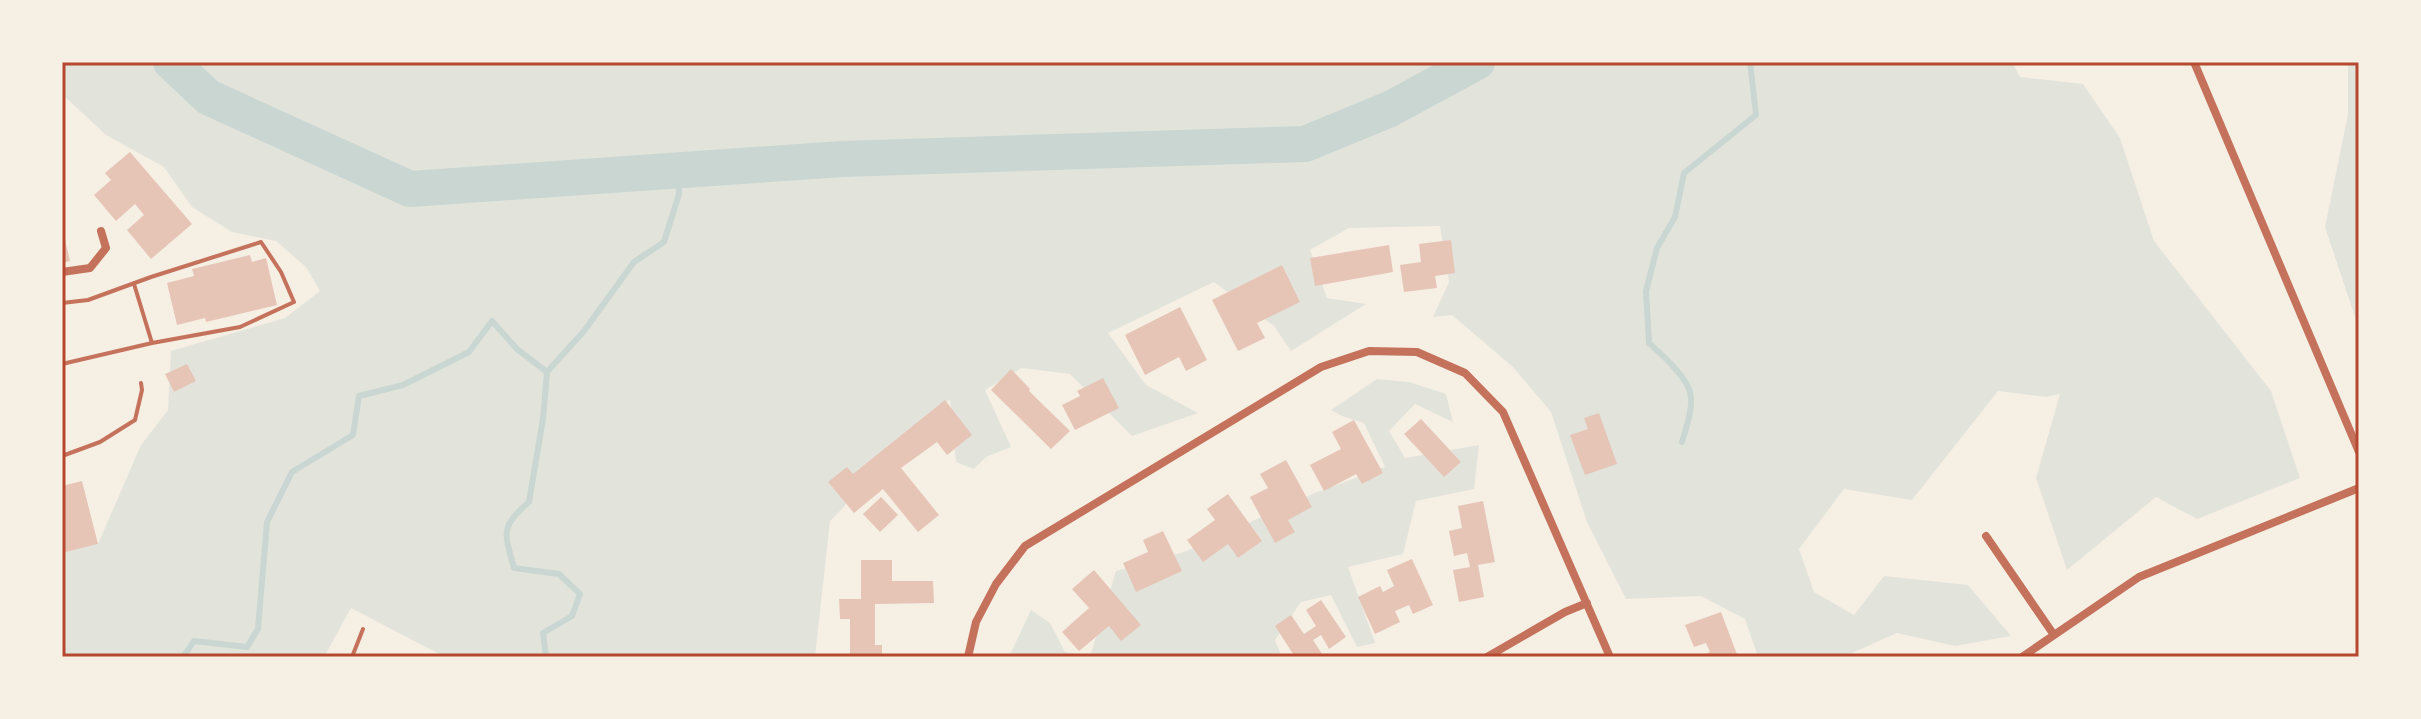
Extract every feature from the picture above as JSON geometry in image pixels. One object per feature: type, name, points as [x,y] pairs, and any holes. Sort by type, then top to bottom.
[{"type":"street","points":[[2194,62],[2359,452]]},
{"type":"street","points":[[62,272],[90,268],[106,248],[101,231]]},
{"type":"street","points":[[968,657],[976,622],[996,584],[1025,546],[1321,367],[1369,351],[1417,352],[1465,373],[1503,412],[1610,657]]},
{"type":"street","points":[[2022,657],[2139,577],[2359,488]]},
{"type":"street","points":[[1986,536],[2054,635]]},
{"type":"street","points":[[1487,657],[1565,612],[1587,603]]},
{"type":"lane","points":[[62,303],[88,300],[261,242],[281,272],[294,302],[240,327],[62,364]]},
{"type":"lane","points":[[134,284],[152,343]]},
{"type":"lane","points":[[62,456],[100,442],[135,420],[141,383]]},
{"type":"lane","points":[[352,657],[363,629]]},
{"type":"shaded area","points":[[62,62],[2012,62],[2020,77],[2083,84],[2120,138],[2154,241],[2271,391],[2300,478],[2197,519],[2156,497],[2067,570],[2036,478],[2060,394],[2046,397],[1998,391],[1912,500],[1844,489],[1799,549],[1814,592],[1854,615],[1884,576],[1968,585],[2011,636],[1955,646],[1897,633],[1843,657],[1758,657],[1745,619],[1701,596],[1626,599],[1587,522],[1551,412],[1513,367],[1452,315],[1433,317],[1449,282],[1440,226],[1349,228],[1310,250],[1327,298],[1366,304],[1291,351],[1274,326],[1214,282],[1108,333],[1146,385],[1198,413],[1132,436],[1070,374],[1022,368],[985,390],[1011,447],[986,457],[974,469],[956,462],[950,399],[830,521],[815,657],[445,657],[351,608],[324,657],[62,657],[62,553],[98,544],[141,445],[168,410],[171,351],[285,318],[320,291],[306,267],[276,241],[232,232],[192,207],[164,167],[106,135],[62,94]]},
{"type":"shaded area","points":[[2348,62],[2359,62],[2359,329],[2325,227],[2348,114]]},
{"type":"shaded area","points":[[1377,379],[1409,382],[1446,394],[1453,422],[1415,404],[1389,431],[1405,458],[1479,445],[1474,489],[1416,501],[1403,554],[1348,567],[1375,643],[1357,647],[1331,595],[1301,602],[1275,640],[1282,657],[1090,657],[1116,571],[1184,552],[1315,493],[1385,467],[1364,423],[1331,410]]},
{"type":"shaded area","points":[[1031,610],[1050,623],[1065,652],[1090,657],[1009,657]]},
{"type":"building","points":[[130,152],[192,224],[151,259],[127,230],[144,215],[135,204],[116,221],[94,195],[111,180],[105,173]]},
{"type":"building","points":[[62,227],[70,261],[62,263]]},
{"type":"building","points":[[1451,240],[1455,273],[1435,276],[1437,288],[1404,292],[1400,265],[1421,262],[1419,244]]},
{"type":"building","points":[[1389,245],[1393,272],[1315,286],[1310,258]]},
{"type":"building","points":[[250,255],[252,262],[266,258],[277,305],[206,322],[205,318],[177,325],[167,283],[194,276],[192,269]]},
{"type":"building","points":[[1282,265],[1300,302],[1257,323],[1265,338],[1238,351],[1212,300]]},
{"type":"building","points":[[1180,307],[1207,360],[1186,371],[1179,357],[1145,375],[1125,335]]},
{"type":"building","points":[[187,364],[196,381],[174,392],[165,374]]},
{"type":"building","points":[[1011,369],[1070,431],[1051,449],[991,390]]},
{"type":"building","points":[[1103,378],[1119,408],[1075,430],[1062,405],[1080,396],[1077,391]]},
{"type":"building","points":[[945,400],[972,435],[947,455],[937,442],[901,468],[939,515],[918,532],[883,489],[854,513],[828,482],[847,467],[853,474]]},
{"type":"building","points":[[1599,413],[1617,464],[1585,475],[1570,435],[1588,429],[1584,418]]},
{"type":"building","points":[[1421,419],[1461,462],[1444,477],[1404,434]]},
{"type":"building","points":[[1354,420],[1383,473],[1362,484],[1356,474],[1324,491],[1310,465],[1341,449],[1332,432]]},
{"type":"building","points":[[1286,460],[1312,507],[1288,520],[1295,532],[1275,543],[1250,497],[1268,488],[1260,474]]},
{"type":"building","points":[[82,481],[98,544],[62,553],[62,486]]},
{"type":"building","points":[[1228,494],[1262,541],[1238,558],[1228,544],[1203,562],[1187,540],[1215,520],[1207,509]]},
{"type":"building","points":[[881,497],[898,515],[880,532],[863,514]]},
{"type":"building","points":[[1483,501],[1495,562],[1478,565],[1484,597],[1459,602],[1453,570],[1470,567],[1467,553],[1454,556],[1449,531],[1462,528],[1458,506]]},
{"type":"building","points":[[1163,531],[1182,571],[1136,592],[1123,563],[1148,552],[1143,540]]},
{"type":"building","points":[[1412,559],[1433,605],[1413,614],[1409,605],[1395,611],[1400,622],[1375,634],[1358,597],[1380,586],[1383,592],[1394,586],[1387,570]]},
{"type":"building","points":[[861,560],[892,560],[892,581],[933,581],[934,603],[875,604],[875,645],[882,645],[882,657],[850,657],[850,619],[840,619],[839,599],[861,599]]},
{"type":"building","points":[[1094,570],[1141,625],[1121,641],[1109,626],[1079,651],[1062,632],[1089,608],[1072,589]]},
{"type":"building","points":[[1321,600],[1346,637],[1329,649],[1321,635],[1313,640],[1324,657],[1295,657],[1275,626],[1291,615],[1304,634],[1316,626],[1306,610]]},
{"type":"building","points":[[1721,612],[1738,657],[1698,657],[1710,652],[1706,643],[1694,647],[1685,625]]},
{"type":"waterway","points":[[171,62],[208,97],[410,189],[842,159],[1305,144],[1390,109],[1477,62]]},
{"type":"waterway","points":[[1682,442],[1690,411],[1690,392],[1678,372],[1649,343],[1646,291],[1657,248],[1675,217],[1684,173],[1756,115],[1750,62]]},
{"type":"waterway","points":[[183,657],[194,641],[247,647],[258,629],[267,522],[292,472],[353,435],[359,396],[403,385],[469,352],[492,321],[517,349],[547,372],[584,331],[634,262],[664,242],[679,194],[679,170]]},
{"type":"waterway","points":[[546,657],[543,633],[572,616],[580,594],[559,574],[514,568],[507,532],[513,518],[529,502],[543,419],[547,372]]}]
